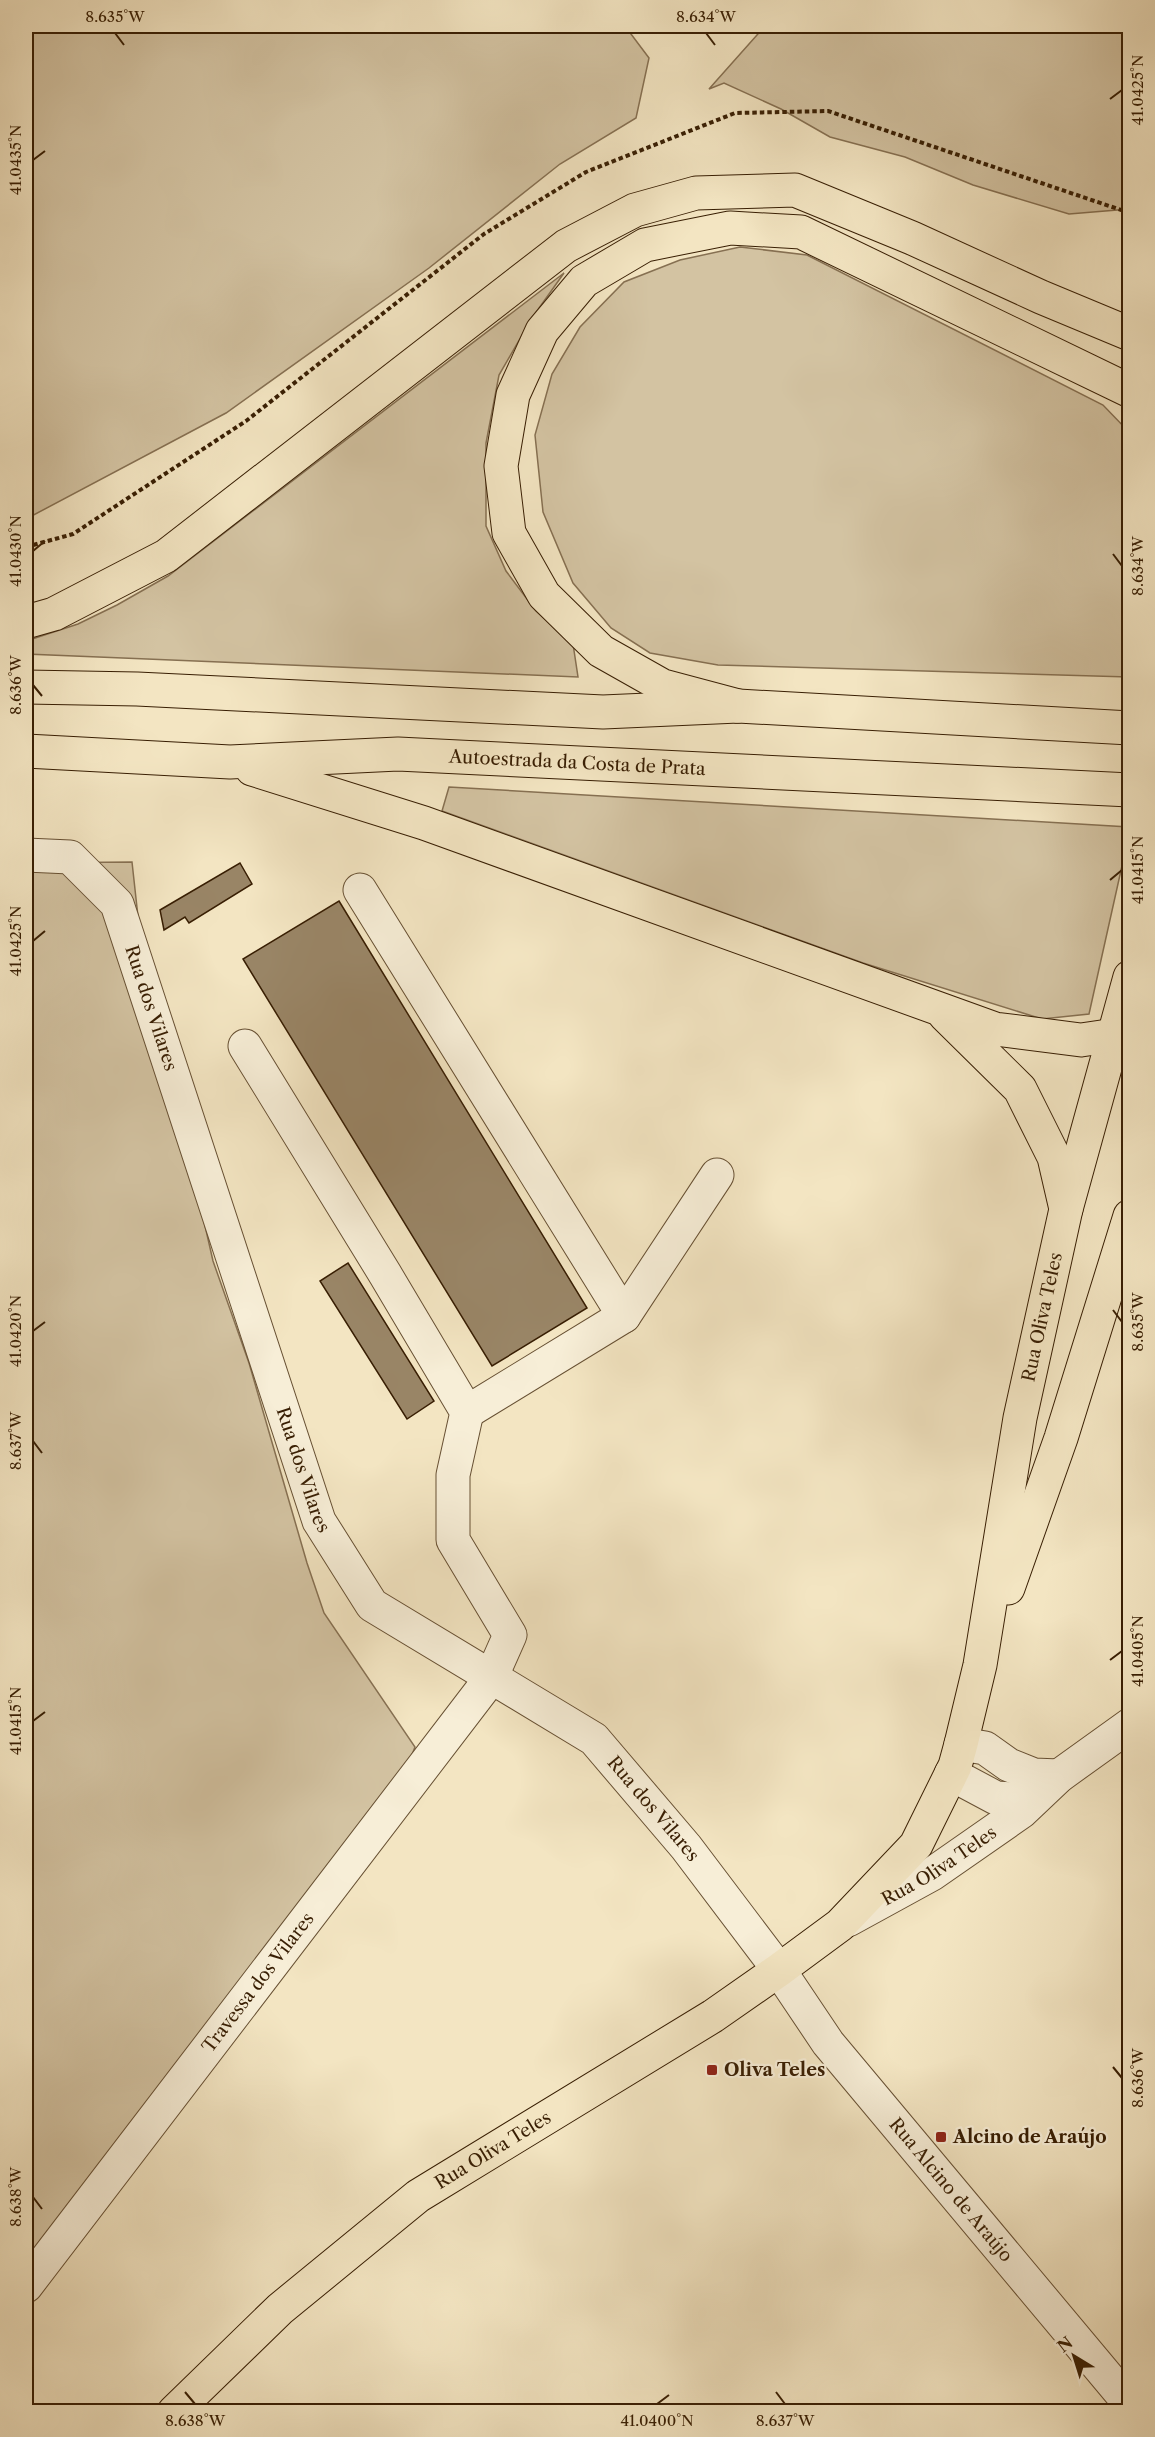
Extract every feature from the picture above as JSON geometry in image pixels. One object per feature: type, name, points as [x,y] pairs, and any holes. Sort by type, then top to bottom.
[{"type":"main road","points":[[26,622],[54,614],[165,556],[566,246],[635,210],[696,193],[795,190],[912,238],[1041,297],[1130,334]]},
{"type":"main road","points":[[738,706],[663,686],[601,651],[544,595],[509,533],[501,466],[513,395],[542,331],[584,281],[645,245],[730,228],[801,232],[1130,391]]},
{"type":"main road","points":[[26,687],[137,689],[603,712],[738,706],[1130,728]]},
{"type":"main road","name":"Autoestrada da Costa de Prata","points":[[26,751],[230,762],[398,754],[1130,790]]},
{"type":"main road","points":[[230,762],[424,823],[995,1029],[1081,1040],[1122,1030]]},
{"type":"main road","name":"Rua Oliva Teles","points":[[174,2412],[280,2310],[418,2196],[713,2016],[779,1970],[840,1925],[916,1845],[956,1759],[980,1665],[1020,1418],[1066,1209],[1122,1030],[1130,977]]},
{"type":"main road","points":[[936,1006],[1020,1089],[1054,1157],[1066,1209]]},
{"type":"main road","name":"Rua Oliva Teles","points":[[980,1665],[1061,1438],[1129,1222]]},
{"type":"street","name":"Rua dos Vilares","points":[[26,855],[70,857],[117,904],[319,1521],[372,1605],[594,1739],[686,1847],[779,1970]]},
{"type":"street","points":[[360,890],[624,1316]]},
{"type":"street","points":[[245,1046],[467,1412],[624,1316],[717,1174]]},
{"type":"street","name":"Travessa dos Vilares","points":[[26,2286],[491,1678],[510,1635],[453,1540],[453,1474],[467,1412]]},
{"type":"street","name":"Rua Oliva Teles","points":[[840,1925],[932,1874],[1021,1812],[1059,1776],[1130,1725]]},
{"type":"street","points":[[956,1759],[986,1748],[1009,1765],[1034,1775],[1059,1776]]},
{"type":"street","name":"Rua Oliva Teles","points":[[956,1759],[996,1798],[1033,1800]]},
{"type":"street","name":"Rua Alcino de Araújo","points":[[779,1970],[828,2043],[1130,2404]]},
{"type":"shaded area","points":[[26,26],[625,26],[649,58],[636,118],[560,164],[429,268],[226,413],[26,519]]},
{"type":"shaded area","points":[[765,26],[1122,26],[1130,37],[1129,209],[1069,214],[973,185],[905,157],[830,137],[781,109],[724,83],[709,89]]},
{"type":"shaded area","points":[[740,247],[807,255],[1103,405],[1129,432],[1129,677],[718,665],[650,653],[611,628],[573,583],[543,512],[535,435],[552,374],[580,327],[624,282],[680,260]]},
{"type":"shaded area","points":[[564,273],[532,318],[499,375],[486,443],[486,526],[506,571],[536,611],[573,644],[578,677],[26,654],[26,641],[78,624],[168,576]]},
{"type":"shaded area","points":[[449,787],[1129,827],[1130,830],[1089,1014],[1042,1019],[863,963],[442,811]]},
{"type":"shaded area","points":[[132,862],[141,944],[213,1261],[249,1363],[307,1563],[324,1613],[415,1747],[390,1811],[26,2293],[26,863]]},
{"type":"building","points":[[240,863],[252,884],[189,923],[185,917],[164,930],[160,910]]},
{"type":"building","points":[[339,901],[587,1308],[492,1366],[243,959]]},
{"type":"building","points":[[348,1263],[434,1401],[407,1419],[320,1281]]},
{"type":"place","name":"Oliva Teles","points":[[712,2070]]},
{"type":"place","name":"Alcino de Araújo","points":[[941,2137]]}]
